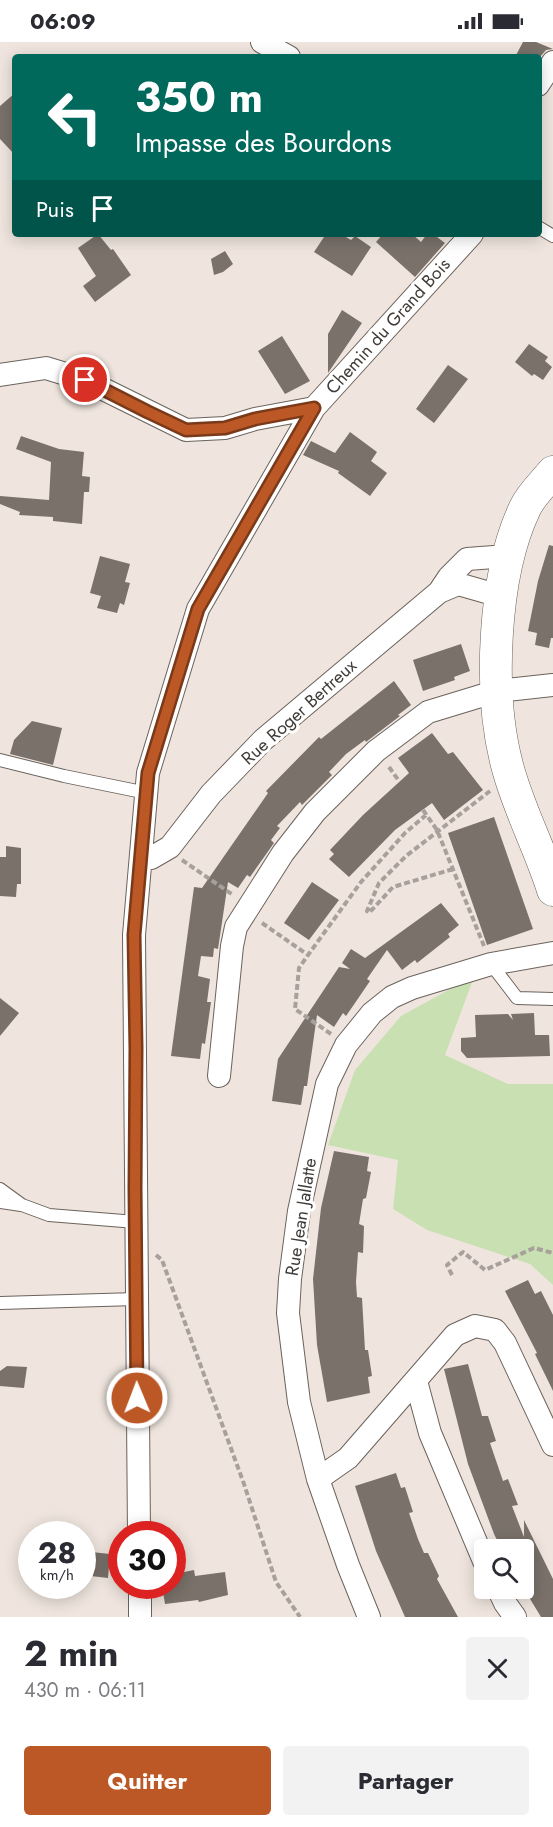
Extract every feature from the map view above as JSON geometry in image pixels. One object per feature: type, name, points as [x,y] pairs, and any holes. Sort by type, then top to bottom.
[{"type":"street","points":[[262,42],[284,54]]},
{"type":"street","points":[[542,79],[553,62]]},
{"type":"street","name":"Chemin du Grand Bois","points":[[139,1521],[134,935],[148,773],[198,609],[314,408],[469,237]]},
{"type":"street","points":[[0,375],[46,368],[85,380],[186,430],[225,428],[255,419],[314,408]]},
{"type":"street","points":[[553,472],[526,505],[508,556],[500,596],[497,692],[510,776],[553,890]]},
{"type":"street","name":"Rue Roger Bertreux","points":[[439,592],[449,576],[467,559],[508,556]]},
{"type":"street","name":"Rue Roger Bertreux","points":[[141,860],[151,858],[170,847],[211,794],[263,740],[439,592],[458,584],[500,596]]},
{"type":"street","points":[[219,1076],[232,946],[236,927],[283,853],[315,812],[376,751],[428,712],[497,692],[553,685]]},
{"type":"street","name":"Rue Jean Jallatte","points":[[369,1617],[318,1479],[299,1402],[288,1313],[299,1211],[327,1084],[346,1045],[372,1012],[392,997],[412,988],[491,964],[553,953]]},
{"type":"street","points":[[318,1479],[348,1458],[455,1335],[475,1326],[495,1329],[505,1343],[553,1445]]},
{"type":"street","points":[[416,1380],[430,1433],[475,1539]]},
{"type":"street","points":[[140,1599],[140,1617]]},
{"type":"street","points":[[502,1599],[515,1617]]},
{"type":"lane","points":[[0,760],[147,793]]},
{"type":"lane","points":[[491,964],[518,998],[553,999]]},
{"type":"lane","points":[[0,1189],[22,1205]]},
{"type":"lane","points":[[0,1202],[22,1205],[49,1215],[136,1231]]},
{"type":"lane","points":[[0,1303],[136,1299]]},
{"type":"path","points":[[382,760],[399,781]]},
{"type":"path","points":[[453,869],[393,887],[369,913],[367,910],[379,884],[406,856],[510,776]]},
{"type":"path","points":[[423,810],[437,830],[491,964]]},
{"type":"path","points":[[329,1033],[295,1009],[299,968],[361,882],[405,833],[426,815]]},
{"type":"path","points":[[179,858],[237,898],[246,911],[308,955]]},
{"type":"path","points":[[136,1231],[162,1260],[244,1484],[276,1582],[300,1617]]},
{"type":"path","points":[[452,1275],[447,1264],[463,1252],[484,1270],[534,1248],[553,1253]]},
{"type":"green space","points":[[473,980],[445,1055],[508,1084],[553,1084],[553,1285],[530,1264],[427,1230],[393,1209],[398,1160],[328,1145],[355,1070],[401,1016],[463,982]]},
{"type":"building","points":[[523,42],[536,42],[553,49],[546,50],[542,55],[517,54]]},
{"type":"building","points":[[12,96],[12,152],[0,139],[0,106]]},
{"type":"building","points":[[94,237],[100,237],[111,250],[113,249],[131,275],[95,302],[83,286],[96,276],[78,248]]},
{"type":"building","points":[[324,237],[346,237],[351,240],[356,237],[371,247],[352,276],[314,252]]},
{"type":"building","points":[[380,237],[415,237],[421,242],[425,237],[437,237],[445,243],[415,277],[376,242]]},
{"type":"building","points":[[225,251],[233,264],[223,272],[214,275],[211,259]]},
{"type":"building","points":[[342,310],[362,323],[328,373],[328,334]]},
{"type":"building","points":[[282,336],[310,381],[285,394],[258,351]]},
{"type":"building","points":[[529,344],[548,357],[545,361],[552,367],[543,380],[534,374],[532,376],[515,362]]},
{"type":"building","points":[[448,365],[468,379],[434,423],[416,409]]},
{"type":"building","points":[[350,432],[377,452],[371,461],[387,473],[370,496],[338,473],[339,471],[303,455],[311,441],[335,453]]},
{"type":"building","points":[[21,436],[59,449],[84,452],[82,476],[90,477],[89,492],[84,492],[82,524],[53,521],[53,517],[19,515],[20,512],[0,504],[0,496],[49,500],[51,462],[16,449]]},
{"type":"building","points":[[549,545],[553,546],[553,638],[551,638],[549,648],[535,645],[537,633],[528,631],[538,581]]},
{"type":"building","points":[[100,556],[130,564],[125,582],[130,583],[124,605],[120,603],[117,613],[97,608],[101,596],[90,593]]},
{"type":"building","points":[[461,644],[470,671],[454,677],[455,680],[423,691],[413,660]]},
{"type":"building","points":[[394,681],[411,705],[366,742],[365,740],[346,754],[329,772],[332,775],[302,805],[300,802],[277,826],[280,828],[271,840],[274,843],[250,877],[247,875],[238,888],[228,882],[218,949],[214,948],[213,957],[201,956],[198,976],[210,979],[207,1002],[211,1002],[205,1044],[202,1043],[200,1059],[171,1056],[194,887],[202,888],[268,793],[266,791],[319,737],[321,739]]},
{"type":"building","points":[[32,721],[62,728],[53,765],[10,754],[14,740]]},
{"type":"building","points":[[432,733],[448,754],[453,752],[483,790],[444,820],[432,803],[395,830],[349,877],[329,859],[334,854],[330,850],[363,815],[409,773],[398,758]]},
{"type":"building","points":[[494,817],[533,929],[487,945],[448,833]]},
{"type":"building","points":[[6,846],[21,848],[21,884],[17,884],[16,897],[0,896],[0,857],[6,857]]},
{"type":"building","points":[[312,882],[339,900],[309,940],[284,923]]},
{"type":"building","points":[[441,903],[459,925],[448,934],[450,937],[417,963],[415,960],[402,970],[387,950],[367,979],[370,981],[346,1016],[343,1013],[334,1027],[317,1015],[307,1086],[304,1086],[301,1105],[272,1101],[278,1059],[339,967],[350,969],[342,963],[351,949],[365,958]]},
{"type":"building","points":[[0,998],[19,1013],[0,1036]]},
{"type":"building","points":[[534,1013],[535,1035],[549,1035],[550,1056],[467,1058],[461,1051],[461,1038],[476,1037],[475,1015],[508,1014],[513,1020],[511,1014]]},
{"type":"building","points":[[334,1151],[369,1157],[367,1171],[371,1172],[359,1224],[364,1226],[363,1253],[358,1252],[356,1282],[357,1297],[362,1298],[365,1350],[368,1350],[372,1376],[368,1377],[370,1393],[327,1402],[317,1345],[313,1279],[321,1208]]},
{"type":"building","points":[[528,1280],[535,1294],[541,1291],[553,1315],[553,1391],[535,1354],[537,1353],[505,1291]]},
{"type":"building","points":[[468,1364],[482,1416],[488,1416],[496,1441],[490,1443],[503,1481],[508,1479],[518,1505],[512,1506],[524,1537],[524,1520],[533,1539],[496,1539],[468,1464],[444,1369]]},
{"type":"building","points":[[7,1366],[27,1367],[24,1388],[0,1386],[0,1371]]},
{"type":"building","points":[[396,1473],[401,1488],[405,1487],[413,1512],[409,1513],[424,1553],[428,1553],[439,1576],[437,1579],[458,1617],[405,1617],[376,1551],[355,1486]]},
{"type":"building","points":[[534,1540],[553,1579],[553,1617],[541,1617],[530,1599],[534,1599]]},
{"type":"building","points":[[96,1552],[108,1554],[108,1578],[96,1577]]},
{"type":"building","points":[[194,1570],[195,1576],[225,1572],[228,1595],[199,1602],[198,1600],[165,1604],[164,1599],[186,1599],[186,1572]]},
{"type":"route","points":[[85,380],[186,430],[225,428],[255,419],[314,408],[198,609],[148,773],[134,935],[137,1398]]}]
